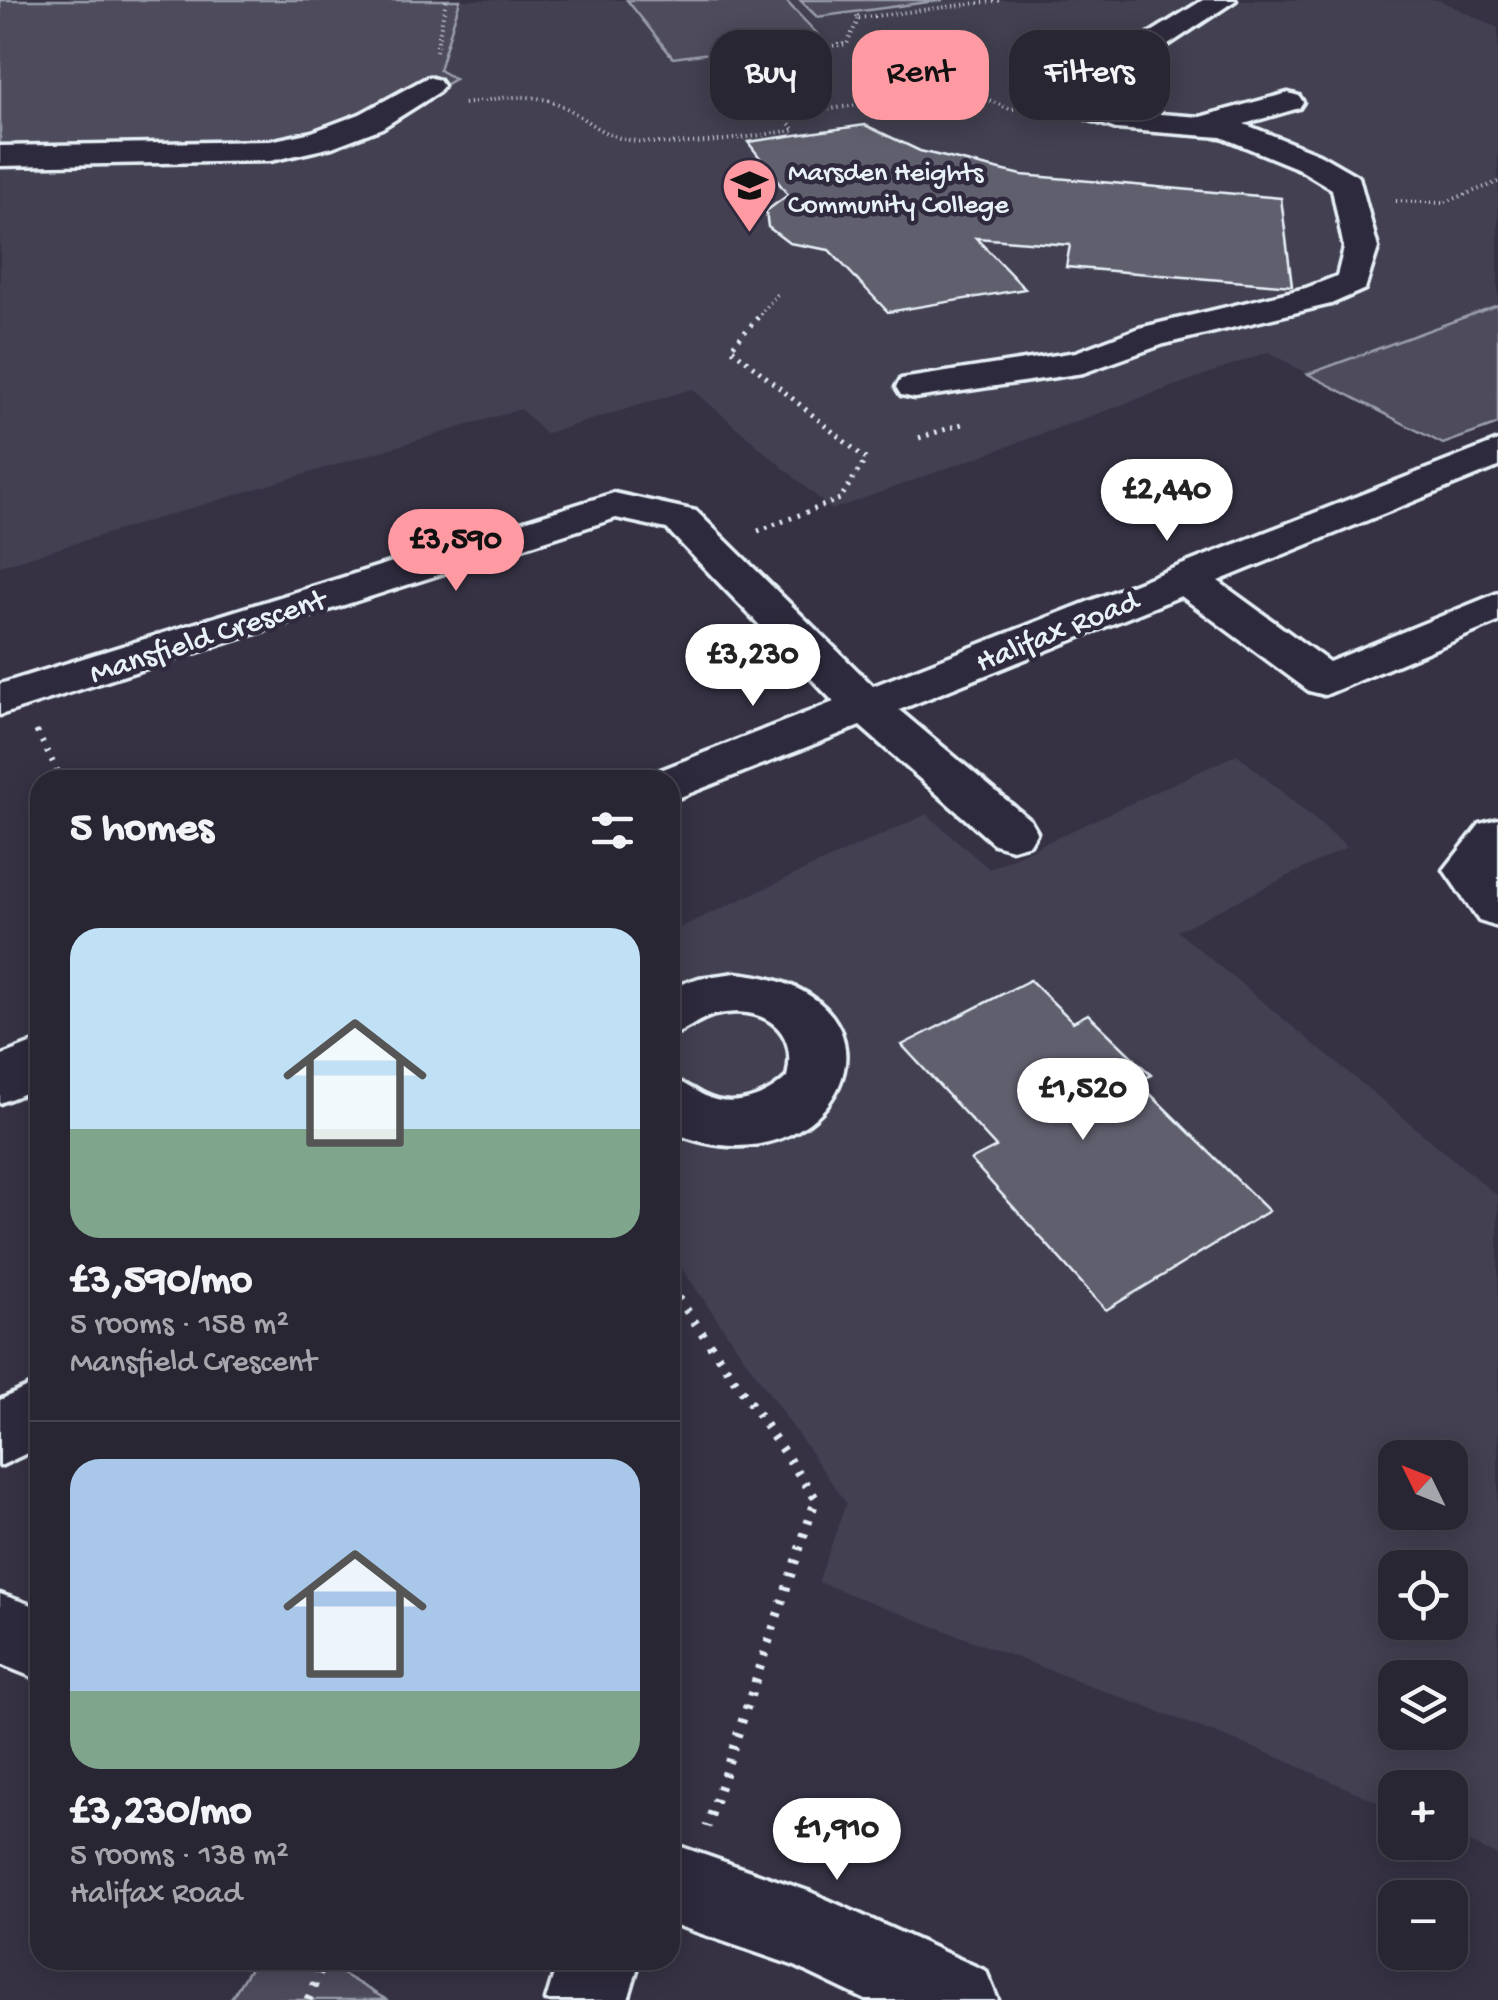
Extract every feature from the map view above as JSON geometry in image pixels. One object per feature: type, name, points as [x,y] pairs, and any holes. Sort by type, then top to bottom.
[{"type":"street","points":[[1170,33],[1222,0]]},
{"type":"street","points":[[0,156],[270,151],[338,134],[416,94]]},
{"type":"street","points":[[1202,126],[1288,102]]},
{"type":"street","points":[[915,388],[1083,362],[1152,336],[1318,296],[1353,282],[1361,248],[1346,184],[1308,161],[1226,128],[1116,120]]},
{"type":"street","name":"Halifax Road","points":[[680,781],[1184,577],[1495,457]]},
{"type":"street","name":"Mansfield Crescent","points":[[0,700],[614,505],[681,520],[864,706],[1012,832]]},
{"type":"street","points":[[1184,577],[1325,681],[1498,606]]},
{"type":"street","points":[[1498,836],[1470,870],[1498,908]]},
{"type":"street","points":[[680,1011],[717,994],[764,996],[803,1018],[820,1052],[811,1090],[776,1117],[726,1125],[680,1111]]},
{"type":"street","points":[[0,1081],[30,1067]]},
{"type":"street","points":[[0,1436],[30,1417]]},
{"type":"street","points":[[0,1628],[30,1640]]},
{"type":"street","points":[[680,1886],[808,1931],[956,2000]]},
{"type":"street","points":[[587,2000],[596,1970]]},
{"type":"path","points":[[446,0],[416,94],[442,107],[518,96],[540,97],[557,102],[600,134],[662,143],[696,143],[795,130],[786,120]]},
{"type":"path","points":[[859,18],[1002,0]]},
{"type":"path","points":[[855,12],[859,18]]},
{"type":"path","points":[[832,46],[847,44],[859,18]]},
{"type":"path","points":[[832,109],[963,89],[1009,109]]},
{"type":"path","points":[[1350,197],[1443,203],[1498,182]]},
{"type":"path","points":[[710,549],[840,499],[866,459],[731,348],[778,292]]},
{"type":"path","points":[[680,1301],[816,1498],[680,1879]]},
{"type":"path","points":[[308,2000],[320,1970]]},
{"type":"shaded area","points":[[0,0],[460,0],[439,70],[455,79],[353,137],[0,164]]},
{"type":"shaded area","name":"Marsden Heights Community College","points":[[460,0],[1439,0],[1498,28],[1498,305],[1308,374],[1268,352],[832,510],[692,389],[545,434],[521,409],[0,566],[0,164],[428,95],[453,79],[439,70]]},
{"type":"shaded area","points":[[627,0],[785,0],[813,30],[710,30],[710,53],[673,58]]},
{"type":"shaded area","points":[[800,0],[943,0],[817,17]]},
{"type":"shaded area","points":[[1498,305],[1498,424],[1443,444],[1308,374]]},
{"type":"shaded area","points":[[1237,754],[1347,847],[1177,931],[1498,1196],[1498,1856],[1468,1842],[1468,1770],[1378,1770],[1378,1802],[1280,1758],[818,1582],[846,1503],[680,1266],[680,927],[927,814],[989,869]]},
{"type":"shaded area","points":[[249,1970],[335,1970],[387,2000],[230,2000]]},
{"type":"building","points":[[865,125],[920,151],[1022,175],[1281,198],[1292,286],[1066,267],[1070,245],[976,238],[1025,289],[888,312],[829,250],[789,243],[768,227],[766,211],[788,195],[748,142]]},
{"type":"building","points":[[1030,980],[1073,1022],[1088,1014],[1151,1075],[1138,1082],[1269,1211],[1106,1310],[971,1160],[996,1147],[902,1045]]},
{"type":"place","name":"Marsden Heights Community College","points":[[749,235]]}]
